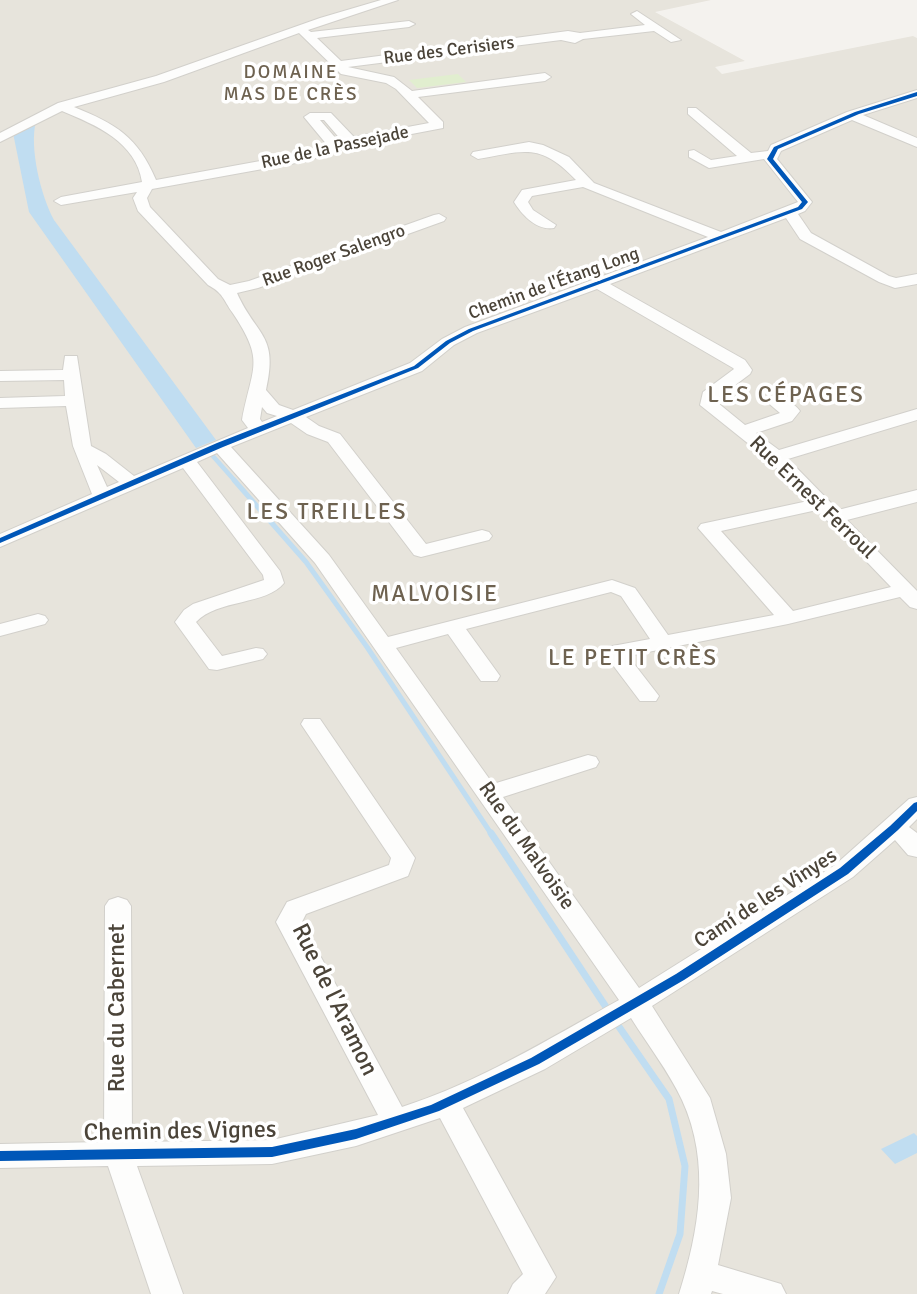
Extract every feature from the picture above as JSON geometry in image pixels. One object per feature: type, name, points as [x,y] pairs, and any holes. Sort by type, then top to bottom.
[{"type":"street","points":[[304,32],[339,10],[393,0]]},
{"type":"street","points":[[637,14],[675,40]]},
{"type":"street","points":[[0,138],[62,106],[160,79],[304,32],[409,24]]},
{"type":"street","name":"Rue des Cerisiers","points":[[338,65],[568,34],[580,36],[655,27]]},
{"type":"street","name":"Rue de la Passejade","points":[[61,201],[307,157],[351,142],[438,125],[390,79],[345,71],[304,32]]},
{"type":"street","points":[[409,95],[545,77]]},
{"type":"street","points":[[788,213],[800,208],[805,202],[774,167],[772,154],[776,148],[851,115],[917,93]]},
{"type":"street","points":[[62,106],[104,124],[126,138],[145,167],[150,181],[139,198],[143,208],[213,282],[228,290],[232,301],[257,337],[262,351],[259,392],[253,400],[251,420],[260,430]]},
{"type":"street","points":[[692,111],[748,158]]},
{"type":"street","points":[[851,115],[917,143]]},
{"type":"street","points":[[336,147],[310,117],[327,117],[351,142]]},
{"type":"street","points":[[478,155],[529,146],[538,148],[564,160],[584,183],[723,238]]},
{"type":"street","points":[[694,154],[709,164],[772,154]]},
{"type":"street","points":[[549,225],[528,213],[521,202],[527,194],[584,183]]},
{"type":"street","points":[[788,213],[796,219],[805,236],[884,279],[895,283],[917,279]]},
{"type":"street","name":"Chemin de l'Étang Long","points":[[0,541],[186,459],[416,367],[458,336],[788,213]]},
{"type":"street","name":"Rue Roger Salengro","points":[[228,290],[253,285],[439,218]]},
{"type":"street","name":"Rue Ernest Ferroul","points":[[600,284],[739,364],[744,370],[709,396],[709,405],[776,457],[911,597]]},
{"type":"street","points":[[0,376],[71,368],[74,421],[86,465],[102,495]]},
{"type":"street","points":[[259,392],[273,409],[293,416],[313,430],[334,438],[421,551],[482,536]]},
{"type":"street","points":[[0,403],[71,401]]},
{"type":"street","points":[[743,431],[786,417],[791,411],[776,401]]},
{"type":"street","points":[[776,457],[917,414]]},
{"type":"street","name":"Rue du Malvoisie","points":[[220,445],[322,559],[489,793],[621,1010],[696,1098],[712,1154],[716,1198],[698,1284]]},
{"type":"street","points":[[83,449],[100,458],[131,483]]},
{"type":"street","points":[[186,459],[273,575],[274,583],[262,590],[200,607],[188,614],[185,621],[217,664],[256,654]]},
{"type":"street","points":[[788,618],[709,528],[917,496]]},
{"type":"street","points":[[383,645],[612,586],[628,592],[662,641]]},
{"type":"street","points":[[648,696],[614,652],[911,597]]},
{"type":"street","points":[[0,630],[38,620]]},
{"type":"street","points":[[454,627],[489,676]]},
{"type":"street","name":"Rue de l'Aramon","points":[[312,724],[403,858],[399,870],[296,908],[289,922],[395,1120]]},
{"type":"street","points":[[489,793],[588,762]]},
{"type":"street","name":"Camí de les Vinyes","points":[[621,1010],[685,974],[844,871],[917,805]]},
{"type":"street","points":[[894,828],[905,835],[917,849]]},
{"type":"street","name":"Rue du Cabernet","points":[[118,906],[118,1152],[167,1294]]},
{"type":"street","name":"Chemin des Vignes","points":[[0,1156],[118,1152],[271,1152],[356,1134],[446,1103],[535,1060],[621,1010]]},
{"type":"street","points":[[446,1103],[541,1277],[524,1294]]},
{"type":"street","points":[[698,1284],[770,1294]]},
{"type":"shaded area","points":[[0,0],[711,0],[655,12],[745,61],[715,67],[722,74],[913,36],[917,38],[917,1294],[0,1294]]},
{"type":"green space","points":[[458,74],[466,82],[417,88],[409,80]]},
{"type":"water","points":[[36,121],[35,158],[45,198],[54,220],[216,440],[196,448],[29,212],[13,133]]},
{"type":"water","points":[[914,1133],[917,1136],[917,1153],[895,1164],[881,1149]]},
{"type":"waterway","points":[[212,455],[235,481]]},
{"type":"waterway","points":[[234,480],[306,562],[367,647],[492,835]]},
{"type":"waterway","points":[[491,833],[610,1013]]},
{"type":"waterway","points":[[615,1021],[669,1099],[685,1166],[680,1234],[659,1294]]},
{"type":"cycle path","points":[[0,541],[220,445],[416,367],[448,342],[471,330],[800,208],[805,202],[770,159],[776,148],[857,113],[917,94]]},
{"type":"cycle path","points":[[0,1156],[272,1152],[356,1134],[435,1108],[535,1061],[680,977],[844,871],[917,805]]},
{"type":"district","name":"DOMAINE MAS DE CRÈS","points":[[291,84]]},
{"type":"district","name":"LES CÉPAGES","points":[[786,396]]},
{"type":"district","name":"LES TREILLES","points":[[327,513]]},
{"type":"district","name":"MALVOISIE","points":[[435,595]]},
{"type":"district","name":"LE PETIT CRÈS","points":[[633,659]]}]
